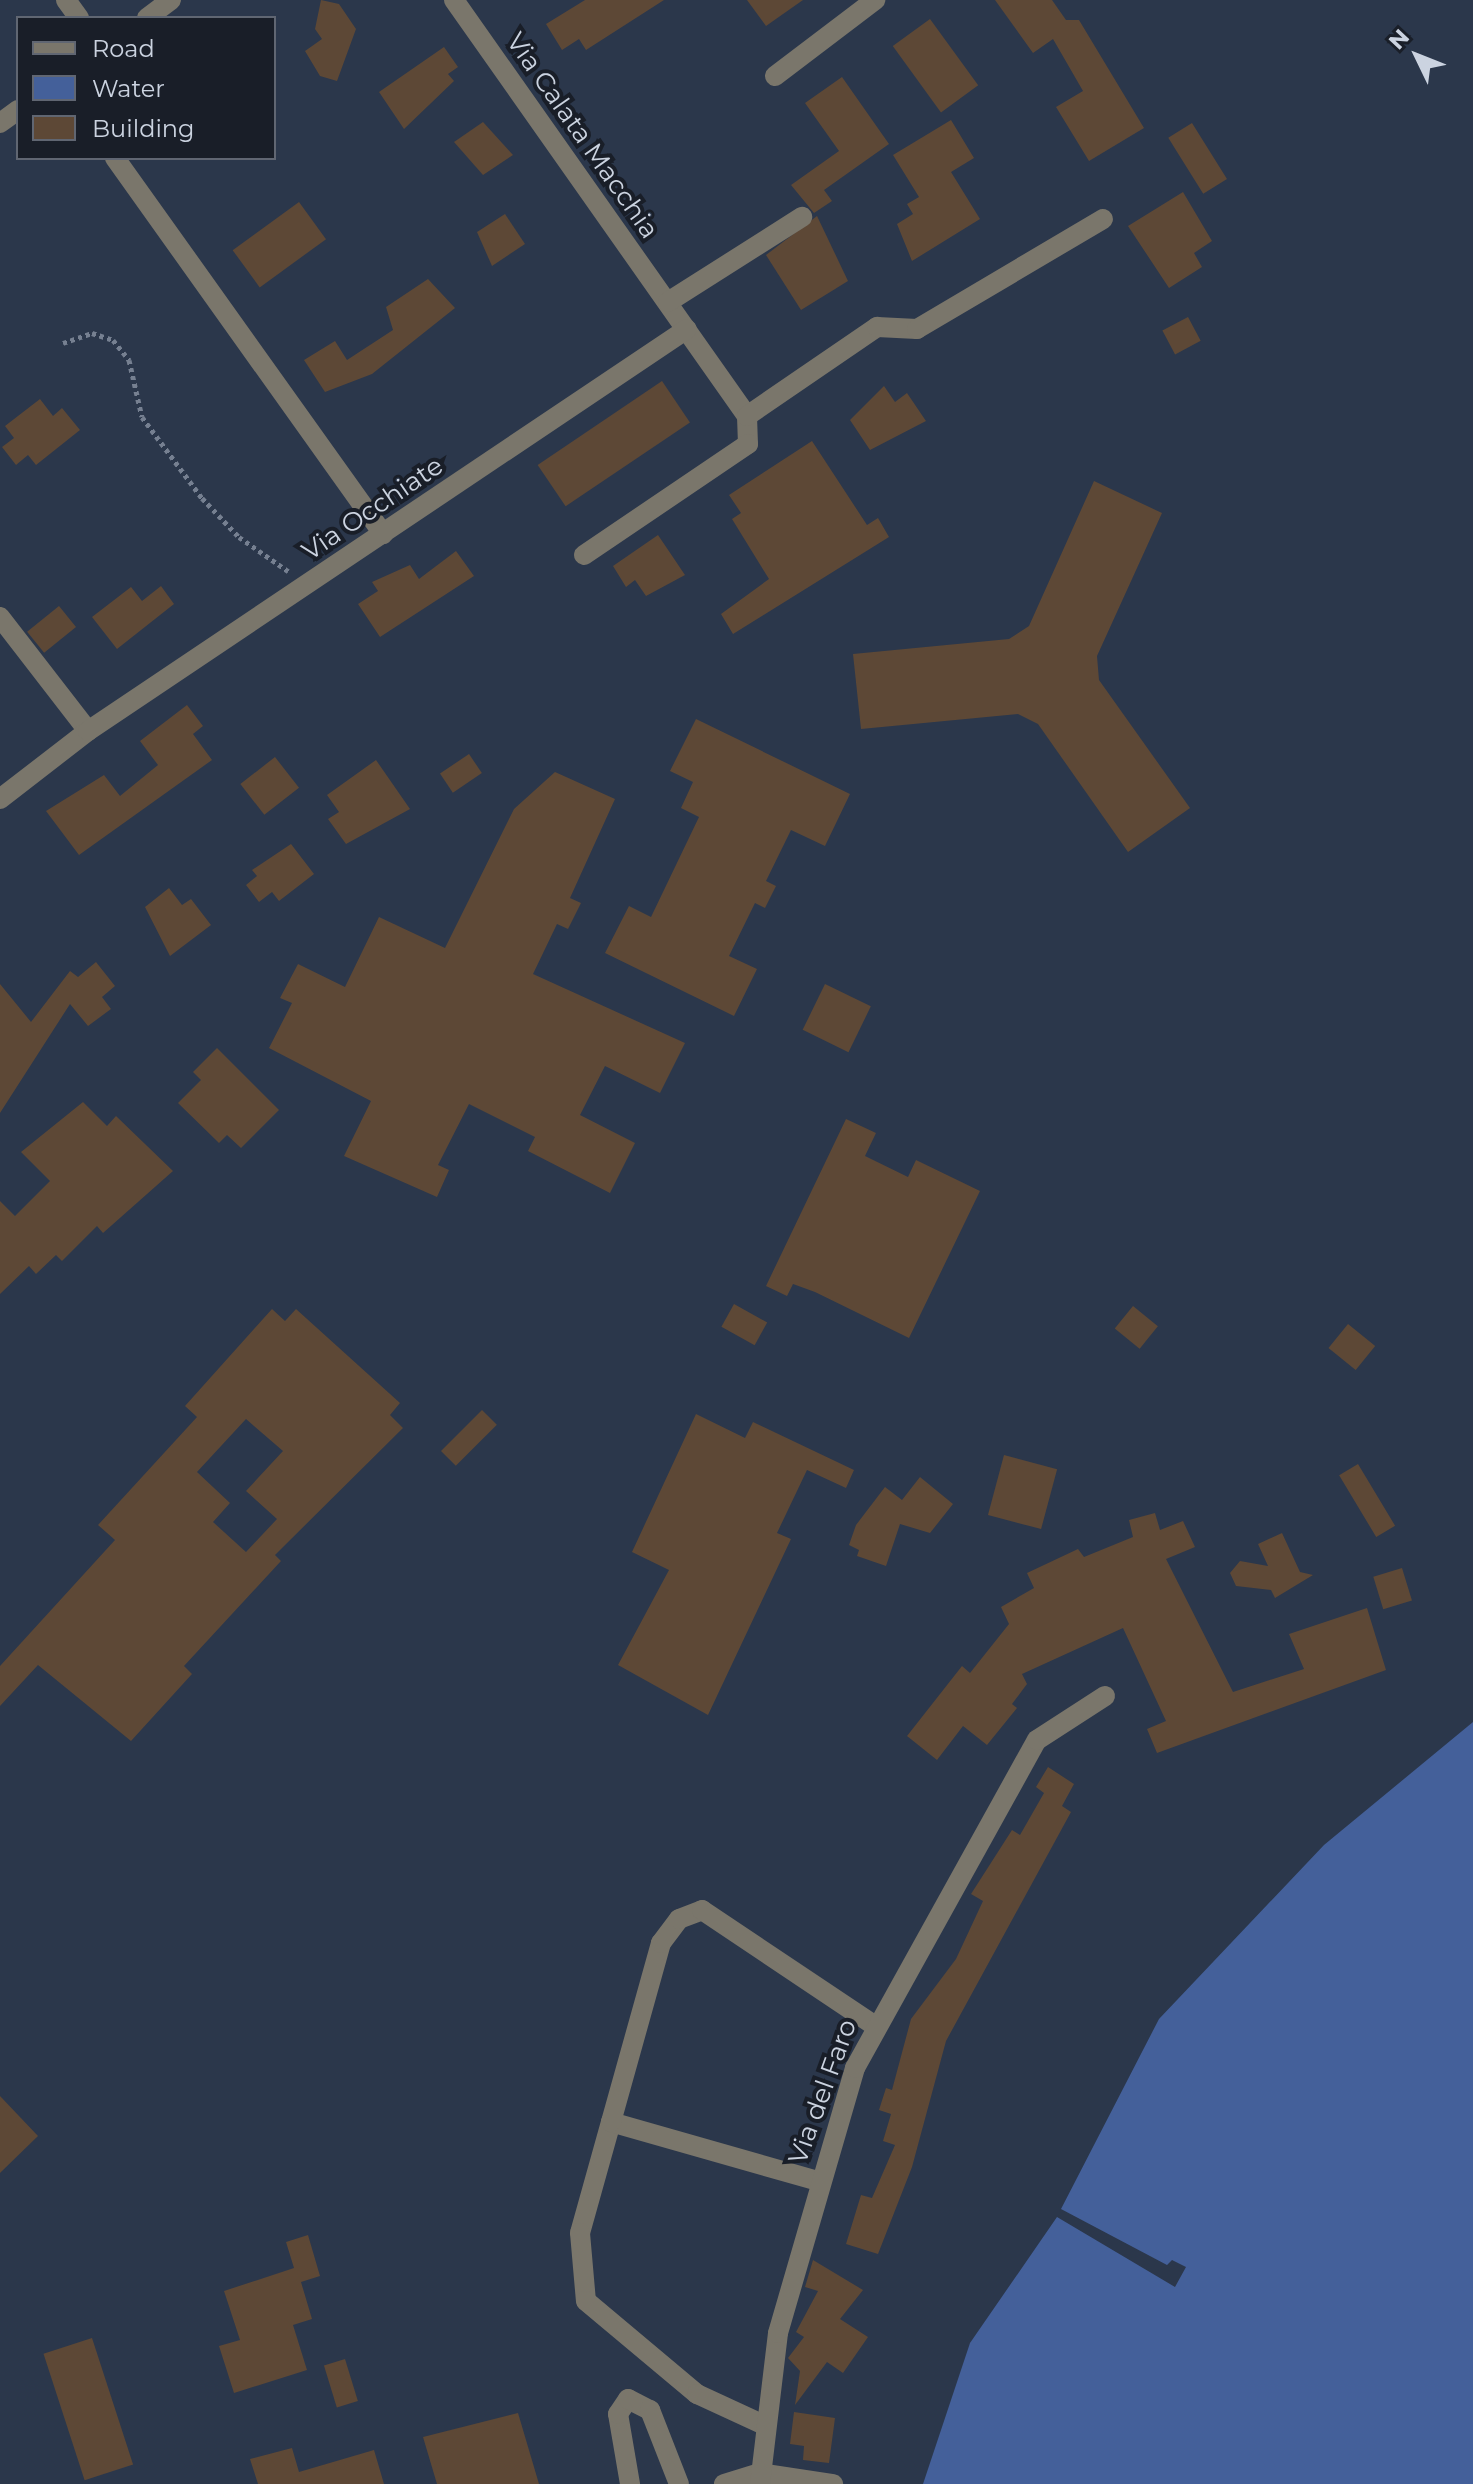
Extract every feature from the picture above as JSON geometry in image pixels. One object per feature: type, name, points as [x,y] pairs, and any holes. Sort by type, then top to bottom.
[{"type":"street","points":[[150,16],[171,0]]},
{"type":"street","name":"Via Calata Macchia","points":[[454,0],[747,416]]},
{"type":"street","points":[[775,76],[875,0]]},
{"type":"street","points":[[116,160],[383,534]]},
{"type":"street","points":[[668,302],[802,217]]},
{"type":"street","points":[[584,555],[748,444],[747,416],[877,327],[917,329],[1103,219]]},
{"type":"street","name":"Via Occhiate","points":[[0,799],[88,731],[687,329]]},
{"type":"street","points":[[0,617],[88,731]]},
{"type":"street","name":"Via del Faro","points":[[760,2478],[775,2346],[818,2181],[874,2025],[1037,1740],[1105,1696]]},
{"type":"street","points":[[764,2425],[697,2394],[586,2301],[580,2233],[661,1943],[691,1911],[714,1915],[874,2025]]},
{"type":"street","points":[[611,2122],[818,2181]]},
{"type":"street","points":[[630,2484],[618,2414],[628,2399],[650,2410],[679,2484]]},
{"type":"street","points":[[724,2484],[760,2478],[833,2484]]},
{"type":"path","points":[[63,343],[92,333],[113,340],[129,360],[142,417],[202,498],[239,537],[309,584]]},
{"type":"water","points":[[1473,1722],[1473,2484],[923,2484],[970,2343],[1057,2217],[1175,2287],[1186,2267],[1172,2260],[1167,2265],[1061,2209],[1159,2019],[1324,1845]]},
{"type":"building","points":[[321,0],[339,4],[356,29],[337,81],[320,76],[305,51],[322,39],[315,29]]},
{"type":"building","points":[[585,0],[664,0],[586,50],[579,39],[562,50],[546,24]]},
{"type":"building","points":[[747,0],[803,0],[766,26]]},
{"type":"building","points":[[995,0],[1052,0],[1066,20],[1079,20],[1144,128],[1089,161],[1056,107],[1083,91],[1053,39],[1033,53]]},
{"type":"building","points":[[930,19],[978,85],[941,112],[893,46]]},
{"type":"building","points":[[444,47],[458,67],[448,74],[454,81],[404,129],[379,92]]},
{"type":"building","points":[[842,77],[889,144],[824,190],[832,201],[814,213],[791,185],[839,151],[805,103]]},
{"type":"building","points":[[951,120],[974,158],[951,172],[980,219],[912,261],[897,224],[913,214],[907,204],[919,197],[893,155]]},
{"type":"building","points":[[483,122],[513,155],[483,175],[454,142]]},
{"type":"building","points":[[1192,123],[1227,179],[1203,194],[1168,138]]},
{"type":"building","points":[[1183,192],[1212,241],[1194,253],[1202,267],[1169,288],[1128,226]]},
{"type":"building","points":[[299,202],[326,239],[260,287],[233,250]]},
{"type":"building","points":[[505,214],[525,244],[492,266],[477,232]]},
{"type":"building","points":[[817,216],[848,281],[801,310],[766,255]]},
{"type":"building","points":[[428,279],[455,308],[372,374],[325,392],[304,360],[335,341],[347,360],[393,330],[386,307]]},
{"type":"building","points":[[1188,317],[1201,341],[1175,354],[1162,331]]},
{"type":"building","points":[[662,381],[690,422],[566,506],[538,465]]},
{"type":"building","points":[[884,386],[895,402],[907,393],[926,421],[870,450],[850,420]]},
{"type":"building","points":[[40,399],[53,416],[62,408],[80,430],[36,465],[28,455],[16,465],[2,447],[14,438],[5,426]]},
{"type":"building","points":[[812,441],[867,525],[878,518],[889,537],[733,634],[721,614],[769,579],[732,519],[741,513],[729,495]]},
{"type":"building","points":[[1094,481],[1162,513],[1097,656],[1099,680],[1190,808],[1128,852],[1038,724],[1018,714],[861,729],[853,654],[1009,639],[1029,626]]},
{"type":"building","points":[[658,535],[685,575],[646,596],[635,580],[626,587],[613,566]]},
{"type":"building","points":[[456,551],[474,576],[380,637],[358,604],[378,591],[372,582],[410,565],[419,579]]},
{"type":"building","points":[[161,586],[174,604],[117,649],[92,617],[131,587],[142,601]]},
{"type":"building","points":[[59,606],[76,627],[44,653],[27,632]]},
{"type":"building","points":[[187,705],[203,726],[193,734],[212,760],[79,855],[46,811],[104,775],[120,796],[158,765],[140,741]]},
{"type":"building","points":[[696,719],[850,794],[825,846],[791,830],[766,881],[776,886],[765,908],[755,903],[729,956],[757,969],[734,1016],[605,953],[629,906],[651,917],[699,817],[681,808],[693,782],[670,771]]},
{"type":"building","points":[[469,754],[482,773],[453,793],[440,774]]},
{"type":"building","points":[[275,757],[299,788],[264,815],[240,784]]},
{"type":"building","points":[[376,760],[410,809],[346,844],[328,819],[339,812],[327,795]]},
{"type":"building","points":[[555,772],[615,799],[570,898],[581,903],[568,929],[557,924],[533,974],[685,1043],[660,1093],[605,1066],[580,1115],[635,1143],[610,1193],[528,1151],[535,1137],[469,1104],[438,1165],[449,1170],[437,1197],[344,1156],[371,1101],[269,1048],[292,1003],[280,998],[298,964],[345,987],[379,917],[445,948],[514,809]]},
{"type":"building","points":[[291,844],[314,874],[279,901],[272,892],[259,902],[246,885],[257,876],[252,870]]},
{"type":"building","points":[[169,888],[182,905],[191,899],[211,925],[170,956],[145,907]]},
{"type":"building","points":[[96,962],[115,986],[102,997],[111,1009],[88,1026],[70,1004],[0,1113],[0,984],[31,1022],[70,971],[78,977]]},
{"type":"building","points":[[825,984],[871,1006],[848,1052],[803,1030]]},
{"type":"building","points":[[217,1048],[279,1110],[241,1148],[227,1135],[219,1143],[178,1103],[201,1080],[193,1072]]},
{"type":"building","points":[[83,1102],[107,1126],[116,1116],[173,1171],[103,1233],[97,1226],[62,1261],[56,1255],[36,1274],[29,1266],[0,1294],[0,1201],[15,1216],[50,1181],[21,1152]]},
{"type":"building","points":[[846,1119],[876,1133],[865,1156],[908,1177],[916,1160],[980,1191],[909,1338],[793,1284],[787,1296],[766,1286]]},
{"type":"building","points":[[734,1304],[767,1322],[755,1345],[721,1327]]},
{"type":"building","points":[[1133,1306],[1158,1326],[1140,1349],[1115,1329]]},
{"type":"building","points":[[272,1309],[285,1321],[296,1309],[400,1403],[390,1415],[403,1428],[275,1555],[281,1561],[184,1666],[192,1674],[131,1741],[38,1665],[0,1706],[0,1666],[115,1540],[98,1525],[197,1417],[185,1406]],"holes":[[[246,1419],[283,1451],[246,1491],[277,1519],[246,1552],[213,1522],[230,1503],[197,1472]]]},
{"type":"building","points":[[1348,1324],[1375,1346],[1356,1370],[1328,1348]]},
{"type":"building","points":[[482,1410],[497,1425],[456,1466],[441,1451]]},
{"type":"building","points":[[696,1414],[745,1438],[753,1422],[854,1470],[846,1488],[807,1470],[777,1533],[791,1539],[708,1715],[618,1665],[669,1570],[632,1552]]},
{"type":"building","points":[[1004,1455],[1057,1469],[1041,1529],[988,1515]]},
{"type":"building","points":[[1358,1464],[1395,1526],[1376,1537],[1339,1475]]},
{"type":"building","points":[[920,1477],[953,1504],[930,1533],[900,1524],[886,1566],[857,1556],[859,1550],[849,1545],[856,1525],[885,1487],[902,1500]]},
{"type":"building","points":[[1155,1513],[1160,1530],[1183,1521],[1195,1547],[1166,1559],[1233,1692],[1304,1669],[1289,1634],[1367,1608],[1386,1670],[1157,1753],[1147,1729],[1166,1721],[1123,1628],[1022,1674],[1027,1684],[1012,1704],[1017,1708],[987,1745],[963,1726],[937,1760],[907,1736],[962,1666],[970,1673],[1009,1624],[1001,1607],[1034,1588],[1027,1573],[1078,1549],[1084,1557],[1133,1537],[1129,1520]]},
{"type":"building","points":[[1282,1533],[1300,1572],[1313,1575],[1275,1598],[1271,1590],[1236,1586],[1230,1573],[1240,1561],[1268,1566],[1258,1544]]},
{"type":"building","points":[[1402,1568],[1412,1601],[1383,1609],[1373,1577]]},
{"type":"building","points":[[1048,1767],[1074,1784],[1062,1806],[1071,1812],[946,2041],[912,2167],[878,2254],[846,2244],[861,2195],[872,2198],[895,2145],[883,2141],[891,2114],[879,2110],[886,2088],[892,2090],[911,2019],[956,1959],[983,1901],[971,1894],[1012,1830],[1020,1835],[1044,1793],[1036,1787]]},
{"type":"building","points":[[0,2096],[38,2136],[0,2173]]},
{"type":"building","points":[[308,2235],[320,2276],[301,2282],[312,2319],[293,2325],[307,2370],[234,2393],[219,2346],[240,2340],[224,2291],[294,2268],[286,2242]]},
{"type":"building","points":[[813,2260],[863,2290],[840,2319],[868,2337],[843,2373],[827,2362],[795,2405],[800,2371],[788,2358],[804,2337],[796,2332],[818,2291],[805,2287]]},
{"type":"building","points":[[92,2338],[133,2464],[85,2480],[43,2354]]},
{"type":"building","points":[[345,2359],[358,2401],[337,2408],[324,2365]]},
{"type":"building","points":[[794,2412],[835,2418],[829,2463],[803,2460],[804,2446],[790,2444]]},
{"type":"building","points":[[518,2413],[539,2484],[437,2484],[423,2437]]},
{"type":"building","points":[[292,2448],[299,2472],[374,2450],[384,2484],[258,2484],[250,2459]]}]
